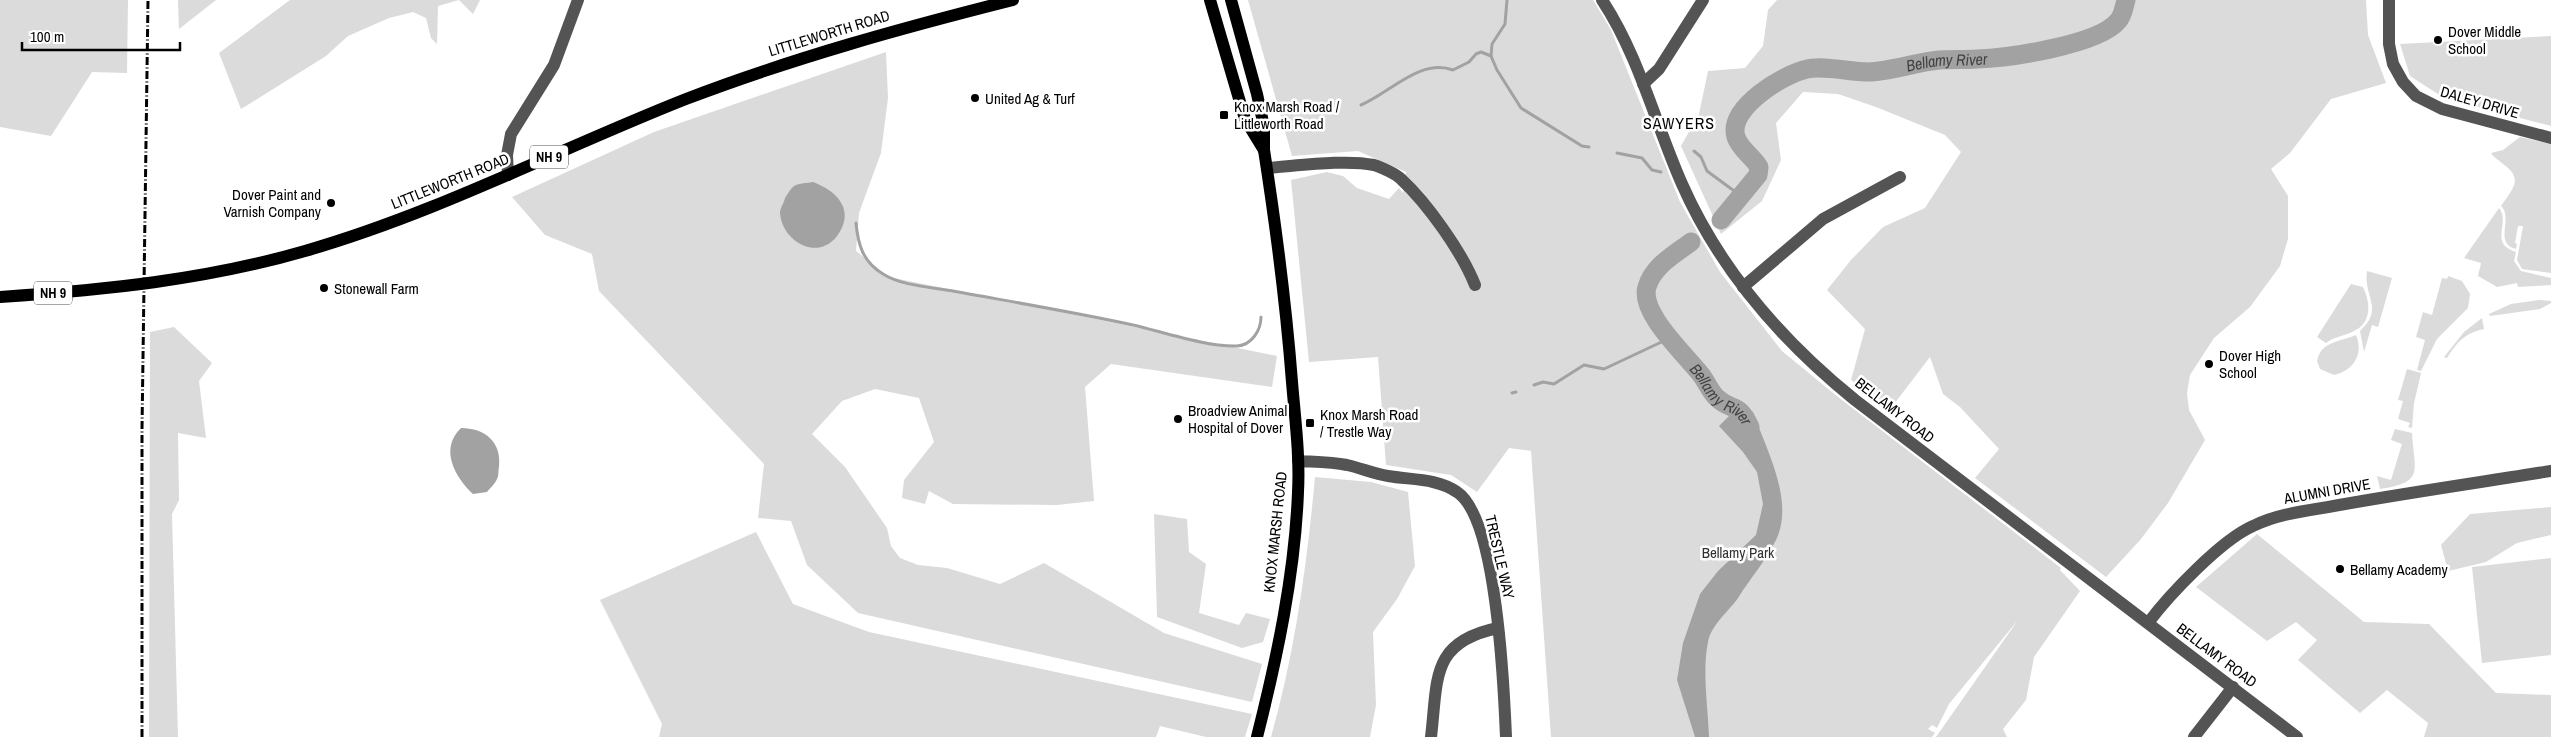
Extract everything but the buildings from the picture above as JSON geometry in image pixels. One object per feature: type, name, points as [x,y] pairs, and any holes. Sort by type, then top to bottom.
[{"type":"main road","name":"LITTLEWORTH ROAD","points":[[0,297],[107,290],[188,278],[237,268],[337,241],[442,203],[686,99],[773,67],[895,30],[1013,0]]},
{"type":"main road","points":[[1202,0],[1218,26]]},
{"type":"main road","name":"KNOX MARSH ROAD","points":[[1210,0],[1245,119],[1264,150]]},
{"type":"main road","name":"KNOX MARSH ROAD","points":[[1231,0],[1257,94],[1264,127],[1264,150],[1286,304],[1298,461],[1298,492],[1288,581],[1257,737]]},
{"type":"street","points":[[508,175],[507,155],[511,134],[554,65],[578,0]]},
{"type":"street","name":"BELLAMY ROAD","points":[[1602,0],[1643,84],[1686,191],[1713,244],[1743,287],[1775,325],[1825,376],[2297,737]]},
{"type":"street","points":[[1643,84],[1659,69],[1703,0]]},
{"type":"street","name":"DALEY DRIVE","points":[[2389,0],[2389,44],[2393,64],[2403,82],[2416,96],[2442,109],[2551,138]]},
{"type":"street","points":[[1267,168],[1336,164],[1374,165],[1400,177],[1437,222],[1468,269],[1475,285]]},
{"type":"street","points":[[1743,287],[1823,219],[1900,177]]},
{"type":"street","name":"TRESTLE WAY","points":[[1298,461],[1348,465],[1385,476],[1434,482],[1458,492],[1467,500],[1477,522],[1498,628],[1506,737]]},
{"type":"street","name":"ALUMNI DRIVE","points":[[2148,623],[2156,612],[2214,554],[2251,526],[2270,519],[2362,501],[2551,471]]},
{"type":"street","points":[[1431,737],[1438,680],[1446,656],[1453,647],[1471,635],[1498,628]]},
{"type":"street","points":[[2194,737],[2233,687]]},
{"type":"green space","points":[[0,0],[128,0],[127,73],[92,72],[51,136],[0,127]]},
{"type":"green space","points":[[178,0],[216,0],[179,29]]},
{"type":"green space","points":[[290,0],[459,0],[438,6],[437,44],[431,38],[426,18],[413,12],[389,18],[348,36],[326,56],[241,109],[219,53]]},
{"type":"green space","points":[[459,0],[480,0],[473,14]]},
{"type":"green space","name":"Bellamy Park","points":[[1248,0],[1593,0],[1611,30],[1680,202],[1720,272],[1782,351],[1838,397],[2061,568],[2060,570],[2080,591],[2034,657],[2026,700],[2003,729],[2007,737],[1936,737],[2018,620],[1949,704],[1937,728],[1932,725],[1928,729],[1935,733],[1932,737],[1551,737],[1531,451],[1509,448],[1477,492],[1451,475],[1386,465],[1378,357],[1309,362],[1291,180],[1327,172],[1343,176],[1357,188],[1389,199],[1399,188],[1403,193],[1406,172],[1358,151],[1292,156]]},
{"type":"green space","points":[[1777,0],[2366,0],[2368,35],[2386,83],[2331,99],[2290,153],[2271,169],[2288,196],[2288,239],[2280,266],[2250,307],[2214,338],[2190,375],[2187,393],[2189,410],[2205,440],[2168,503],[2141,539],[2106,577],[1975,478],[1999,449],[1960,407],[1943,394],[1930,357],[1891,408],[1851,380],[1865,329],[1827,290],[1851,260],[1883,227],[1925,208],[1961,152],[1945,135],[1838,94],[1803,92],[1776,123],[1781,160],[1762,201],[1721,234],[1681,146],[1699,114],[1708,71],[1745,68],[1763,46],[1768,10]]},
{"type":"green space","points":[[2551,36],[2551,126],[2444,98],[2410,76],[2400,44]]},
{"type":"green space","points":[[886,52],[888,98],[881,153],[859,213],[856,251],[889,277],[1277,356],[1272,387],[1111,364],[1085,387],[1094,501],[1057,505],[953,504],[929,491],[925,504],[902,498],[904,480],[934,442],[919,398],[875,389],[842,401],[812,434],[845,467],[887,528],[891,546],[900,558],[918,565],[947,568],[1000,584],[1044,563],[1164,633],[1262,664],[1252,702],[858,613],[807,565],[791,521],[758,518],[764,464],[599,291],[592,254],[545,235],[512,197],[654,132]]},
{"type":"green space","points":[[2520,137],[2551,144],[2551,273],[2522,269],[2517,260],[2523,226],[2518,226],[2515,243],[2517,244],[2516,249],[2509,246],[2506,241],[2506,217],[2501,206],[2512,189],[2515,179],[2509,169],[2491,153],[2503,150]]},
{"type":"green space","points":[[2499,208],[2503,220],[2501,238],[2503,244],[2516,252],[2514,261],[2521,271],[2551,278],[2551,285],[2518,287],[2517,283],[2497,287],[2478,276],[2481,263],[2464,258]]},
{"type":"green space","points":[[2367,271],[2392,278],[2378,327],[2372,325],[2364,352],[2360,331],[2371,316],[2372,309]]},
{"type":"green space","points":[[2448,276],[2462,281],[2470,294],[2468,308],[2437,339],[2421,371],[2417,370],[2425,340],[2416,337],[2423,312],[2432,315],[2442,278],[2447,279]]},
{"type":"green space","points":[[2351,284],[2363,287],[2366,293],[2368,313],[2366,319],[2359,328],[2326,343],[2317,337]]},
{"type":"green space","points":[[2539,300],[2551,301],[2551,303],[2540,309],[2490,316],[2489,314],[2511,304]]},
{"type":"green space","points":[[2482,318],[2484,329],[2467,336],[2454,347],[2447,358],[2444,357],[2464,332]]},
{"type":"green space","points":[[174,327],[212,363],[199,381],[206,438],[178,433],[179,500],[172,514],[178,737],[149,737],[150,332]]},
{"type":"green space","points":[[2356,335],[2359,348],[2358,355],[2347,370],[2334,375],[2320,369],[2317,361],[2323,349],[2332,343]]},
{"type":"green space","points":[[2407,369],[2421,373],[2414,403],[2412,428],[2408,427],[2410,423],[2398,419],[2403,401],[2398,400]]},
{"type":"green space","points":[[2395,429],[2412,433],[2414,473],[2405,483],[2380,489],[2377,476],[2391,480],[2402,444],[2391,440]]},
{"type":"green space","points":[[1315,477],[1371,482],[1408,492],[1415,566],[1397,599],[1373,632],[1376,705],[1370,737],[1271,737],[1287,673],[1299,608]]},
{"type":"green space","points":[[2551,507],[2551,535],[2517,543],[2486,562],[2448,571],[2441,545],[2470,514]]},
{"type":"green space","points":[[1154,514],[1187,519],[1189,552],[1206,564],[1199,613],[1239,625],[1246,613],[1270,619],[1263,642],[1242,648],[1157,617]]},
{"type":"green space","points":[[756,532],[793,604],[869,632],[1252,714],[1245,737],[1206,737],[1160,726],[1156,737],[659,737],[662,724],[600,600]]},
{"type":"green space","points":[[2257,534],[2364,622],[2429,624],[2496,693],[2551,695],[2551,737],[2424,737],[2428,723],[2387,690],[2360,713],[2298,660],[2317,640],[2296,622],[2267,641],[2196,587]]},
{"type":"green space","points":[[2551,558],[2551,655],[2482,663],[2472,567]]},
{"type":"shaded area","points":[[813,182],[836,196],[844,210],[845,218],[837,236],[829,244],[811,248],[802,245],[787,232],[782,223],[780,213],[785,198],[793,187],[798,184]]},
{"type":"shaded area","points":[[1737,408],[1753,412],[1771,458],[1780,492],[1781,525],[1768,555],[1738,598],[1716,624],[1710,636],[1705,665],[1709,737],[1695,737],[1677,680],[1683,643],[1700,594],[1718,571],[1756,535],[1763,504],[1757,472],[1743,452],[1719,426]]},
{"type":"shaded area","points":[[461,428],[484,434],[490,438],[498,450],[498,476],[487,492],[473,494],[455,471],[450,454],[451,445],[454,436]]},
{"type":"waterway","points":[[1507,0],[1505,24],[1492,44],[1491,56],[1497,70],[1521,108],[1582,146],[1589,147]]},
{"type":"waterway","name":"Bellamy River","points":[[1721,220],[1758,175],[1759,167],[1740,145],[1736,137],[1736,126],[1740,115],[1748,104],[1772,85],[1797,72],[1813,68],[1876,72],[1930,61],[1991,58],[2052,49],[2092,37],[2107,29],[2120,19],[2126,0]]},
{"type":"waterway","points":[[1361,105],[1417,73],[1429,69],[1453,70],[1469,62],[1476,54],[1481,52],[1491,56]]},
{"type":"waterway","points":[[1694,151],[1701,157],[1707,171],[1741,196]]},
{"type":"waterway","points":[[1617,153],[1642,158],[1652,170],[1661,172]]},
{"type":"waterway","points":[[856,223],[860,246],[871,264],[883,274],[908,284],[1088,316],[1199,342],[1225,346],[1242,345],[1251,340],[1257,332],[1261,317]]},
{"type":"waterway","name":"Bellamy River","points":[[1691,242],[1665,261],[1654,273],[1647,287],[1646,297],[1657,321],[1702,376],[1711,391],[1722,402],[1742,413],[1750,427]]},
{"type":"waterway","points":[[1534,385],[1543,382],[1554,384],[1584,365],[1604,369],[1670,338]]},
{"type":"waterway","points":[[1512,393],[1516,392]]},
{"type":"railway","points":[[142,737],[142,429],[148,0]]},
{"type":"place","name":"Dover Middle School","points":[[2438,40]]},
{"type":"place","name":"United Ag & Turf","points":[[975,98]]},
{"type":"place","name":"Knox Marsh Road / Littleworth Road","points":[[1224,115]]},
{"type":"place","name":"Dover Paint and Varnish Company","points":[[331,203]]},
{"type":"place","name":"Stonewall Farm","points":[[324,288]]},
{"type":"place","name":"Dover High School","points":[[2209,364]]},
{"type":"place","name":"Broadview Animal Hospital of Dover","points":[[1178,419]]},
{"type":"place","name":"Knox Marsh Road / Trestle Way","points":[[1310,423]]},
{"type":"place","name":"Bellamy Academy","points":[[2340,569]]},
{"type":"district","name":"SAWYERS","points":[[1679,123]]}]
